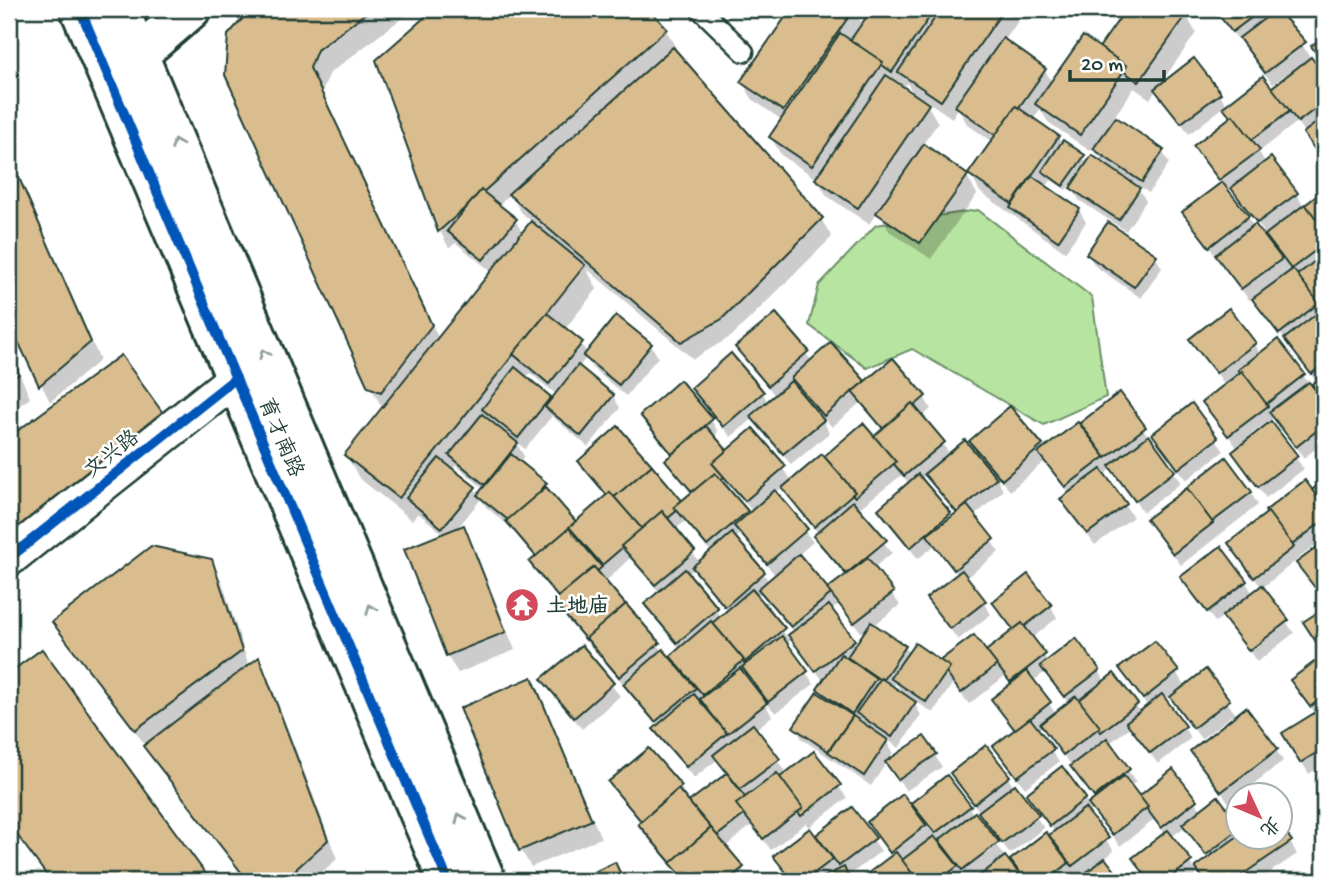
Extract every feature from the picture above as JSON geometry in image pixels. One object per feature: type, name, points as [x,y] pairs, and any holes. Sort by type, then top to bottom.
[{"type":"street","name":"育才南路","points":[[80,9],[448,881]]},
{"type":"street","name":"育才南路","points":[[119,9],[486,881]]},
{"type":"street","points":[[110,79],[191,9]]},
{"type":"street","name":"文兴路","points":[[9,558],[236,378]]},
{"type":"lane","points":[[700,9],[744,52]]},
{"type":"green space","points":[[978,210],[1092,297],[1106,397],[1044,425],[912,349],[867,368],[809,325],[819,285],[876,225]]},
{"type":"building","points":[[251,9],[371,9],[317,50],[310,68],[432,325],[381,392],[368,387],[225,75],[228,35]]},
{"type":"building","points":[[434,9],[649,9],[667,29],[438,232],[376,60]]},
{"type":"building","points":[[791,9],[854,9],[783,111],[740,82]]},
{"type":"building","points":[[872,9],[935,9],[892,72],[849,42]]},
{"type":"building","points":[[941,9],[1004,9],[941,101],[898,72]]},
{"type":"building","points":[[1126,9],[1179,9],[1187,14],[1139,82],[1096,52]]},
{"type":"building","points":[[1214,9],[1263,9],[1232,32]]},
{"type":"building","points":[[1277,9],[1306,42],[1265,73],[1239,38]]},
{"type":"building","points":[[840,33],[883,62],[812,166],[769,137]]},
{"type":"building","points":[[1083,36],[1127,66],[1080,135],[1035,104]]},
{"type":"building","points":[[1324,36],[1324,64],[1311,46]]},
{"type":"building","points":[[1003,38],[1046,69],[998,137],[955,106]]},
{"type":"building","points":[[673,47],[823,218],[722,319],[681,342],[508,194]]},
{"type":"building","points":[[1311,57],[1324,74],[1324,102],[1298,122],[1271,88]]},
{"type":"building","points":[[1194,58],[1221,93],[1181,123],[1154,89]]},
{"type":"building","points":[[886,75],[929,104],[858,208],[815,179]]},
{"type":"building","points":[[1263,76],[1290,111],[1250,141],[1223,107]]},
{"type":"building","points":[[1016,106],[1059,136],[1012,204],[968,174]]},
{"type":"building","points":[[1233,115],[1260,150],[1219,180],[1193,146]]},
{"type":"building","points":[[1116,117],[1164,150],[1142,182],[1093,149]]},
{"type":"building","points":[[1324,117],[1324,162],[1303,133]]},
{"type":"building","points":[[1063,140],[1085,155],[1063,186],[1042,171]]},
{"type":"building","points":[[924,144],[968,175],[920,243],[876,213]]},
{"type":"building","points":[[9,155],[91,342],[39,386],[9,322]]},
{"type":"building","points":[[1092,155],[1140,188],[1119,220],[1070,188]]},
{"type":"building","points":[[1271,157],[1298,193],[1257,223],[1231,188]]},
{"type":"building","points":[[1032,176],[1080,209],[1058,241],[1010,208]]},
{"type":"building","points":[[1222,182],[1249,216],[1209,247],[1182,212]]},
{"type":"building","points":[[481,190],[517,219],[483,260],[447,231]]},
{"type":"building","points":[[1324,190],[1324,230],[1305,205]]},
{"type":"building","points":[[1305,204],[1324,229],[1324,244],[1291,269],[1265,235]]},
{"type":"building","points":[[531,221],[585,265],[399,498],[344,455]]},
{"type":"building","points":[[1108,222],[1157,255],[1134,287],[1086,254]]},
{"type":"building","points":[[1255,224],[1282,259],[1241,289],[1215,255]]},
{"type":"building","points":[[1324,254],[1324,309],[1323,311],[1296,276]]},
{"type":"building","points":[[1293,269],[1319,303],[1279,334],[1252,299]]},
{"type":"building","points":[[1229,308],[1256,343],[1216,373],[1189,339]]},
{"type":"building","points":[[1324,308],[1324,364],[1311,374],[1284,339]]},
{"type":"building","points":[[547,313],[583,342],[549,384],[513,354]]},
{"type":"building","points":[[776,313],[809,351],[768,386],[735,347]]},
{"type":"building","points":[[616,315],[652,344],[619,385],[583,356]]},
{"type":"building","points":[[1278,339],[1305,374],[1265,405],[1238,370]]},
{"type":"building","points":[[831,342],[865,381],[824,416],[791,378]]},
{"type":"building","points":[[9,352],[19,374],[9,381]]},
{"type":"building","points":[[731,353],[764,392],[723,427],[691,388]]},
{"type":"building","points":[[121,355],[168,420],[9,536],[9,437]]},
{"type":"building","points":[[893,358],[926,396],[885,431],[852,392]]},
{"type":"building","points":[[578,365],[614,395],[581,436],[545,407]]},
{"type":"building","points":[[515,367],[551,397],[518,438],[482,409]]},
{"type":"building","points":[[1242,371],[1268,406],[1228,436],[1202,402]]},
{"type":"building","points":[[1324,375],[1324,401],[1312,384]]},
{"type":"building","points":[[680,380],[713,419],[672,454],[640,415]]},
{"type":"building","points":[[791,381],[824,420],[783,454],[750,416]]},
{"type":"building","points":[[1309,382],[1324,401],[1324,425],[1296,447],[1269,412]]},
{"type":"building","points":[[1120,392],[1146,427],[1106,458],[1080,423]]},
{"type":"building","points":[[912,403],[945,442],[904,476],[872,438]]},
{"type":"building","points":[[1192,403],[1218,438],[1178,469],[1152,434]]},
{"type":"building","points":[[1010,406],[1043,445],[1002,480],[969,441]]},
{"type":"building","points":[[482,414],[518,443],[485,485],[449,455]]},
{"type":"building","points":[[1271,421],[1298,456],[1258,487],[1232,452]]},
{"type":"building","points":[[1078,422],[1105,457],[1065,487],[1038,453]]},
{"type":"building","points":[[863,423],[896,462],[855,497],[822,458]]},
{"type":"building","points":[[618,426],[652,465],[611,500],[578,461]]},
{"type":"building","points":[[706,426],[739,464],[698,499],[665,460]]},
{"type":"building","points":[[753,428],[786,466],[745,501],[712,463]]},
{"type":"building","points":[[1149,435],[1175,471],[1135,501],[1109,466]]},
{"type":"building","points":[[965,440],[997,478],[957,513],[924,474]]},
{"type":"building","points":[[511,454],[547,483],[513,524],[477,495]]},
{"type":"building","points":[[822,454],[855,492],[814,527],[782,488]]},
{"type":"building","points":[[1226,457],[1252,492],[1212,522],[1186,488]]},
{"type":"building","points":[[439,458],[476,487],[442,528],[406,498]]},
{"type":"building","points":[[652,465],[685,504],[644,538],[611,500]]},
{"type":"building","points":[[1101,469],[1127,504],[1087,534],[1060,499]]},
{"type":"building","points":[[715,473],[748,511],[707,546],[674,507]]},
{"type":"building","points":[[918,474],[951,513],[910,548],[878,509]]},
{"type":"building","points":[[1305,480],[1324,505],[1324,520],[1292,545],[1265,511]]},
{"type":"building","points":[[1324,480],[1324,506],[1312,490]]},
{"type":"building","points":[[546,487],[579,525],[539,560],[506,521]]},
{"type":"building","points":[[1187,488],[1213,523],[1173,554],[1146,519]]},
{"type":"building","points":[[775,490],[808,529],[767,564],[734,526]]},
{"type":"building","points":[[610,492],[643,530],[602,565],[569,527]]},
{"type":"building","points":[[853,501],[887,540],[846,574],[813,536]]},
{"type":"building","points":[[967,505],[994,539],[954,570],[927,535]]},
{"type":"building","points":[[662,511],[695,551],[655,585],[621,546]]},
{"type":"building","points":[[1268,512],[1294,547],[1254,578],[1228,543]]},
{"type":"building","points":[[464,525],[506,632],[446,656],[404,549]]},
{"type":"building","points":[[569,528],[602,567],[562,602],[529,562]]},
{"type":"building","points":[[732,533],[765,572],[725,607],[692,567]]},
{"type":"building","points":[[1324,542],[1324,597],[1323,598],[1296,563]]},
{"type":"building","points":[[151,546],[212,559],[242,651],[135,730],[52,622]]},
{"type":"building","points":[[1221,546],[1247,581],[1207,612],[1180,577]]},
{"type":"building","points":[[799,554],[832,593],[791,627],[758,589]]},
{"type":"building","points":[[868,558],[894,592],[854,623],[827,589]]},
{"type":"building","points":[[594,567],[626,605],[586,640],[553,601]]},
{"type":"building","points":[[685,569],[718,608],[677,643],[644,604]]},
{"type":"building","points":[[962,570],[986,601],[950,629],[926,598]]},
{"type":"building","points":[[1028,574],[1052,605],[1016,633],[992,602]]},
{"type":"building","points":[[1262,585],[1289,620],[1249,651],[1222,616]]},
{"type":"building","points":[[752,589],[785,628],[744,663],[711,624]]},
{"type":"building","points":[[626,604],[660,643],[619,677],[586,638]]},
{"type":"building","points":[[829,605],[855,640],[815,671],[788,635]]},
{"type":"building","points":[[1324,608],[1324,654],[1303,622]]},
{"type":"building","points":[[711,621],[744,660],[703,695],[670,656]]},
{"type":"building","points":[[871,622],[906,646],[882,681],[847,657]]},
{"type":"building","points":[[1022,623],[1046,654],[1010,682],[986,651]]},
{"type":"building","points":[[974,635],[997,665],[961,693],[938,662]]},
{"type":"building","points":[[782,636],[808,671],[768,702],[742,667]]},
{"type":"building","points":[[1076,638],[1100,670],[1064,697],[1040,666]]},
{"type":"building","points":[[1155,641],[1179,671],[1143,699],[1119,668]]},
{"type":"building","points":[[915,643],[950,667],[926,702],[890,678]]},
{"type":"building","points":[[582,645],[614,683],[574,718],[541,679]]},
{"type":"building","points":[[42,649],[211,881],[51,881],[9,824],[9,673]]},
{"type":"building","points":[[663,649],[696,688],[655,722],[623,684]]},
{"type":"building","points":[[841,654],[876,678],[852,714],[817,689]]},
{"type":"building","points":[[259,657],[328,840],[283,881],[248,881],[143,746]]},
{"type":"building","points":[[1317,660],[1324,670],[1324,696],[1310,707],[1290,680]]},
{"type":"building","points":[[740,668],[767,703],[727,734],[700,699]]},
{"type":"building","points":[[1206,669],[1230,700],[1193,728],[1170,697]]},
{"type":"building","points":[[1027,671],[1051,702],[1015,730],[991,699]]},
{"type":"building","points":[[1114,673],[1138,704],[1101,732],[1078,701]]},
{"type":"building","points":[[532,677],[592,820],[519,851],[460,708]]},
{"type":"building","points":[[881,678],[916,702],[892,737],[856,713]]},
{"type":"building","points":[[817,692],[853,716],[828,751],[793,727]]},
{"type":"building","points":[[694,694],[727,733],[686,767],[653,729]]},
{"type":"building","points":[[1162,694],[1186,726],[1150,753],[1126,722]]},
{"type":"building","points":[[1076,696],[1100,727],[1063,755],[1040,724]]},
{"type":"building","points":[[1246,707],[1278,749],[1234,782],[1224,782],[1224,790],[1221,792],[1190,751]]},
{"type":"building","points":[[1321,709],[1324,714],[1324,748],[1300,763],[1282,733]]},
{"type":"building","points":[[853,716],[888,740],[864,776],[828,752]]},
{"type":"building","points":[[1030,718],[1054,749],[1017,777],[993,746]]},
{"type":"building","points":[[753,724],[780,759],[740,789],[713,755]]},
{"type":"building","points":[[924,736],[937,754],[898,780],[885,762]]},
{"type":"building","points":[[1107,738],[1130,769],[1094,797],[1070,766]]},
{"type":"building","points":[[986,745],[1010,776],[974,804],[950,773]]},
{"type":"building","points":[[649,748],[682,786],[641,821],[608,782]]},
{"type":"building","points":[[814,751],[841,785],[801,816],[775,781]]},
{"type":"building","points":[[1062,766],[1086,798],[1050,826],[1026,794]]},
{"type":"building","points":[[1173,769],[1197,800],[1161,828],[1138,797]]},
{"type":"building","points":[[727,773],[753,808],[713,839],[686,804]]},
{"type":"building","points":[[777,773],[803,808],[763,839],[736,804]]},
{"type":"building","points":[[947,775],[971,806],[935,833],[911,803]]},
{"type":"building","points":[[1124,776],[1148,807],[1112,835],[1088,804]]},
{"type":"building","points":[[1015,784],[1039,815],[1002,843],[978,812]]},
{"type":"building","points":[[678,789],[711,828],[671,863],[638,824]]},
{"type":"building","points":[[903,794],[926,825],[890,853],[867,822]]},
{"type":"building","points":[[1218,796],[1224,804],[1224,841],[1206,855],[1182,824]]},
{"type":"building","points":[[852,807],[876,838],[839,866],[816,835]]},
{"type":"building","points":[[1085,808],[1109,838],[1072,866],[1049,835]]},
{"type":"building","points":[[975,812],[999,842],[962,870],[939,840]]},
{"type":"building","points":[[711,828],[744,867],[727,881],[686,881],[670,863]]},
{"type":"building","points":[[810,828],[833,859],[804,881],[793,881],[773,856]]},
{"type":"building","points":[[1168,830],[1192,861],[1166,881],[1150,881],[1132,858]]},
{"type":"building","points":[[1046,832],[1069,863],[1046,881],[1026,881],[1010,860]]},
{"type":"building","points":[[934,836],[958,866],[938,881],[911,881],[898,863]]},
{"type":"building","points":[[1224,846],[1224,852],[1276,852],[1233,881],[1205,881],[1195,867]]},
{"type":"building","points":[[896,852],[918,881],[859,880]]},
{"type":"building","points":[[1005,856],[1025,881],[973,881]]},
{"type":"building","points":[[1105,858],[1123,881],[1075,881]]},
{"type":"building","points":[[615,862],[624,881],[575,881]]},
{"type":"building","points":[[844,867],[850,881],[815,881]]},
{"type":"cycle path","points":[[80,9],[448,881]]},
{"type":"cycle path","points":[[9,558],[236,378]]},
{"type":"place","name":"土地庙","points":[[522,605]]}]
